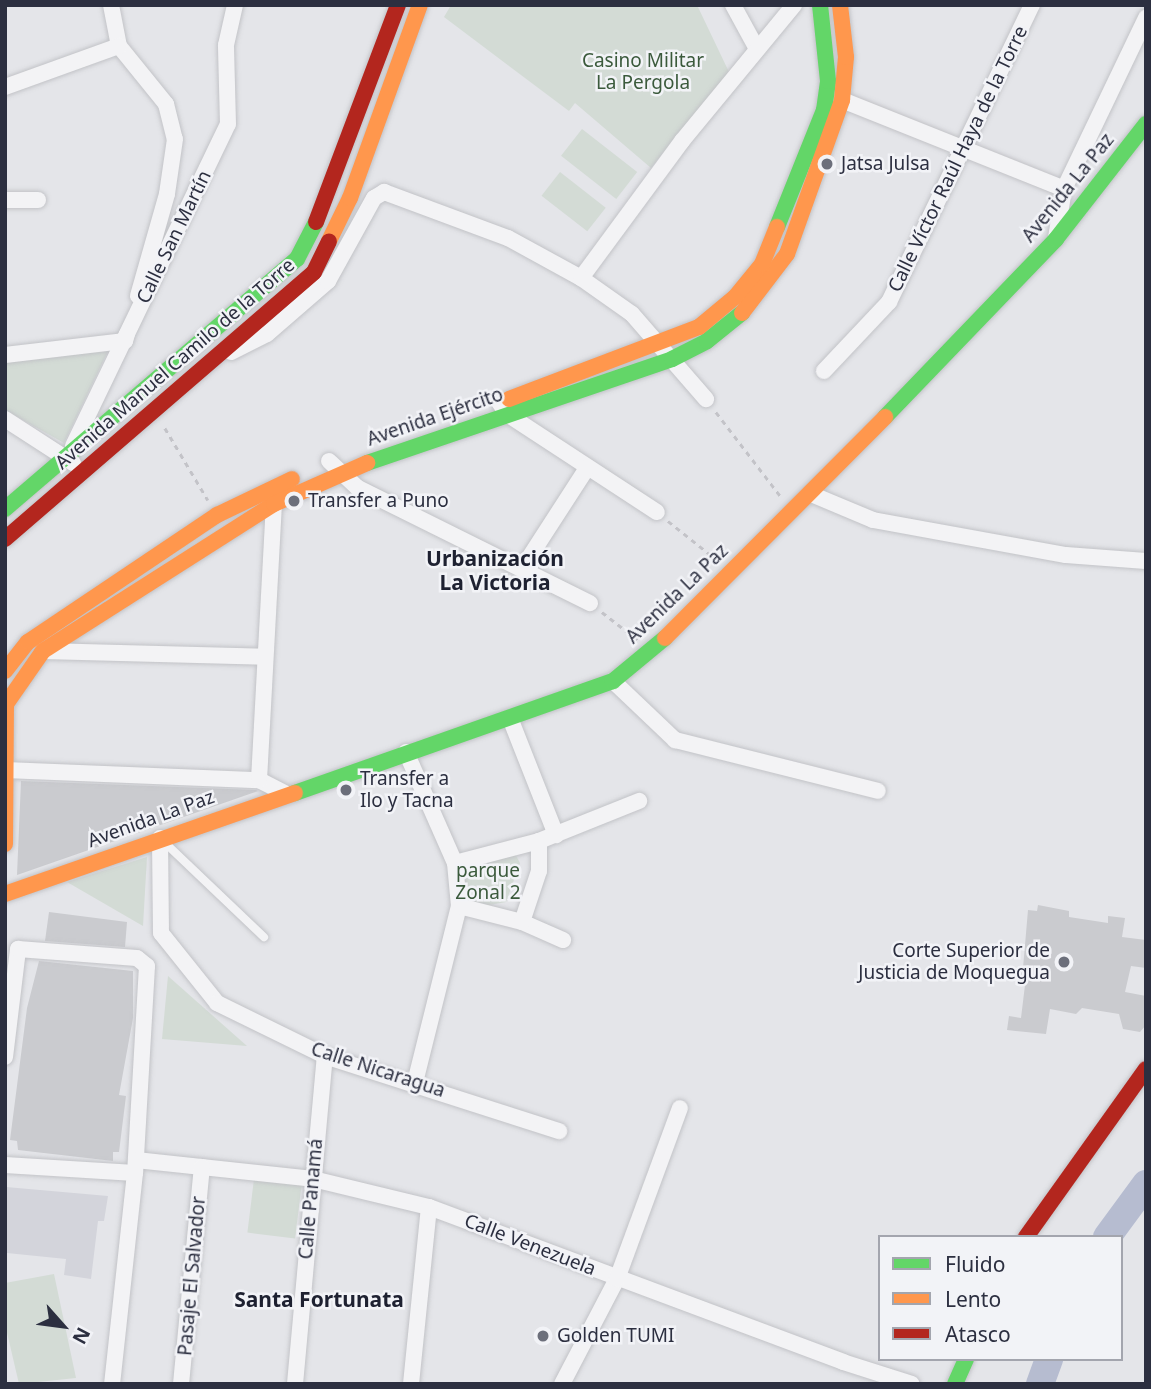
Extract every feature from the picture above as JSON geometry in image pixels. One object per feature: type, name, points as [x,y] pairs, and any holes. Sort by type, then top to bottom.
[{"type":"main road","name":"Avenida Manuel Camilo de la Torre","points":[[5,509],[68,458],[297,259],[319,216],[398,5]]},
{"type":"main road","name":"Avenida Manuel Camilo de la Torre","points":[[5,539],[153,408],[314,272],[350,198],[420,5]]},
{"type":"main road","name":"Avenida Ejército","points":[[5,671],[27,642],[217,515],[334,467],[503,408],[699,327],[735,297],[780,251],[824,110],[828,80],[820,5]]},
{"type":"main road","name":"Avenida Ejército","points":[[503,408],[672,359],[707,341],[745,310],[780,251],[842,100],[846,57],[840,5]]},
{"type":"main road","name":"Avenida La Paz","points":[[5,894],[285,793],[613,681],[652,651],[730,571],[811,494],[1056,239],[1146,124]]},
{"type":"main road","name":"Avenida Ejército","points":[[5,844],[5,704],[43,651],[334,467]]},
{"type":"main road","points":[[1027,1235],[1146,1069]]},
{"type":"main road","points":[[956,1384],[964,1361]]},
{"type":"street","points":[[5,355],[125,341],[167,194],[175,139],[166,104],[119,46],[111,5]]},
{"type":"street","name":"Calle San Martín","points":[[68,458],[228,124],[226,45],[235,5]]},
{"type":"street","points":[[733,5],[757,49]]},
{"type":"street","points":[[581,278],[682,141],[794,5]]},
{"type":"street","name":"Calle Víctor Raúl Haya de la Torre","points":[[824,371],[890,302],[1032,5]]},
{"type":"street","points":[[1056,239],[1064,189],[1146,18]]},
{"type":"street","points":[[5,88],[119,46]]},
{"type":"street","points":[[842,100],[1064,189]]},
{"type":"street","points":[[204,366],[267,334],[328,281],[374,198],[384,192],[508,238],[581,278],[632,314],[662,344],[706,399]]},
{"type":"street","points":[[5,200],[38,200]]},
{"type":"street","points":[[503,408],[587,468],[657,512]]},
{"type":"street","points":[[5,419],[68,458],[81,471]]},
{"type":"street","points":[[334,467],[358,488],[523,567],[590,603]]},
{"type":"street","points":[[523,567],[587,468]]},
{"type":"street","points":[[811,494],[873,520],[1066,555],[1146,561]]},
{"type":"street","points":[[259,780],[274,504]]},
{"type":"street","points":[[27,642],[43,651],[265,657]]},
{"type":"street","points":[[613,681],[675,740],[878,792]]},
{"type":"street","points":[[510,718],[556,835]]},
{"type":"street","points":[[406,752],[455,863],[459,906],[415,1082]]},
{"type":"street","points":[[7,771],[259,780],[285,793]]},
{"type":"street","points":[[455,863],[540,841],[639,801]]},
{"type":"street","name":"Calle Nicaragua","points":[[160,838],[161,933],[217,1003],[325,1056],[415,1082],[559,1131]]},
{"type":"street","points":[[522,922],[539,871],[540,841]]},
{"type":"street","points":[[459,906],[522,922],[563,940]]},
{"type":"street","points":[[5,1057],[19,949],[137,958],[147,966],[135,1167],[112,1384]]},
{"type":"street","name":"Calle Panamá","points":[[295,1384],[325,1056]]},
{"type":"street","points":[[562,1384],[617,1279],[680,1108]]},
{"type":"street","name":"Calle Venezuela","points":[[5,1165],[202,1167],[313,1179],[429,1207],[617,1279],[912,1384]]},
{"type":"street","name":"Pasaje El Salvador","points":[[181,1384],[202,1167]]},
{"type":"street","points":[[411,1384],[429,1207]]},
{"type":"lane","points":[[160,838],[264,937]]},
{"type":"path","points":[[706,399],[791,513]]},
{"type":"path","points":[[153,408],[217,515]]},
{"type":"path","points":[[657,512],[730,571]]},
{"type":"path","points":[[590,603],[652,651]]},
{"type":"shaded area","points":[[6,1187],[108,1196],[104,1221],[98,1221],[91,1279],[64,1275],[66,1259],[7,1253]]},
{"type":"green space","name":"Casino Militar La Pergola","points":[[451,5],[697,5],[729,72],[651,168],[575,103],[569,111],[444,17]]},
{"type":"green space","points":[[582,129],[637,172],[616,199],[561,156]]},
{"type":"green space","points":[[560,172],[606,208],[587,231],[542,196]]},
{"type":"green space","points":[[111,345],[64,443],[5,410],[5,358]]},
{"type":"green space","name":"parque Zonal 2","points":[[512,848],[520,863],[506,902],[484,906],[460,900],[457,872]]},
{"type":"green space","points":[[147,857],[143,926],[67,882]]},
{"type":"green space","points":[[168,976],[247,1046],[162,1039]]},
{"type":"green space","points":[[254,1179],[302,1185],[295,1238],[247,1233]]},
{"type":"green space","points":[[54,1274],[76,1378],[19,1384],[5,1324],[5,1283]]},
{"type":"building","points":[[21,781],[256,790],[258,791],[17,875]]},
{"type":"building","points":[[1038,905],[1069,911],[1069,917],[1108,923],[1108,916],[1125,918],[1122,937],[1146,940],[1146,968],[1131,966],[1125,992],[1146,996],[1146,1025],[1140,1032],[1123,1029],[1119,1014],[1082,1008],[1076,1014],[1050,1009],[1046,1034],[1007,1030],[1009,1016],[1021,1018],[1025,985],[1016,983],[1019,967],[1023,968],[1028,910],[1037,911]]},
{"type":"building","points":[[49,912],[127,922],[125,947],[45,941]]},
{"type":"building","points":[[39,961],[133,971],[133,1018],[119,1095],[126,1096],[119,1152],[113,1152],[113,1161],[18,1150],[17,1141],[10,1140],[27,1008]]},
{"type":"waterway","points":[[1108,1235],[1146,1184]]},
{"type":"waterway","points":[[1040,1384],[1048,1361]]},
{"type":"traffic: fast","points":[[777,227],[824,110],[828,81],[820,5]]},
{"type":"traffic: fast","points":[[885,417],[1056,239],[1146,124]]},
{"type":"traffic: fast","points":[[5,509],[297,259],[316,222]]},
{"type":"traffic: fast","points":[[367,463],[672,359],[707,341],[742,313]]},
{"type":"traffic: fast","points":[[295,793],[613,681],[665,638]]},
{"type":"traffic: fast","points":[[955,1384],[965,1361]]},
{"type":"traffic: slow","points":[[329,241],[350,198],[420,5]]},
{"type":"traffic: slow","points":[[742,313],[787,254],[842,100],[846,57],[840,5]]},
{"type":"traffic: slow","points":[[509,399],[699,327],[735,297],[762,264],[777,227]]},
{"type":"traffic: slow","points":[[665,638],[885,417]]},
{"type":"traffic: slow","points":[[5,844],[6,704],[43,651],[274,504],[367,463]]},
{"type":"traffic: slow","points":[[5,671],[28,642],[217,515],[292,479]]},
{"type":"traffic: slow","points":[[5,894],[295,793]]},
{"type":"traffic: jam","points":[[316,222],[398,5]]},
{"type":"traffic: jam","points":[[5,539],[314,272],[329,241]]},
{"type":"traffic: jam","points":[[1027,1235],[1146,1069]]},
{"type":"place","name":"Jatsa Julsa","points":[[827,164]]},
{"type":"place","name":"Transfer a Puno","points":[[294,501]]},
{"type":"place","name":"Transfer a Ilo y Tacna","points":[[346,790]]},
{"type":"place","name":"Corte Superior de Justicia de Moquegua","points":[[1064,962]]},
{"type":"place","name":"Golden TUMI","points":[[543,1336]]},
{"type":"district","name":"Urbanización La Victoria","points":[[495,570]]},
{"type":"district","name":"Santa Fortunata","points":[[319,1299]]}]
